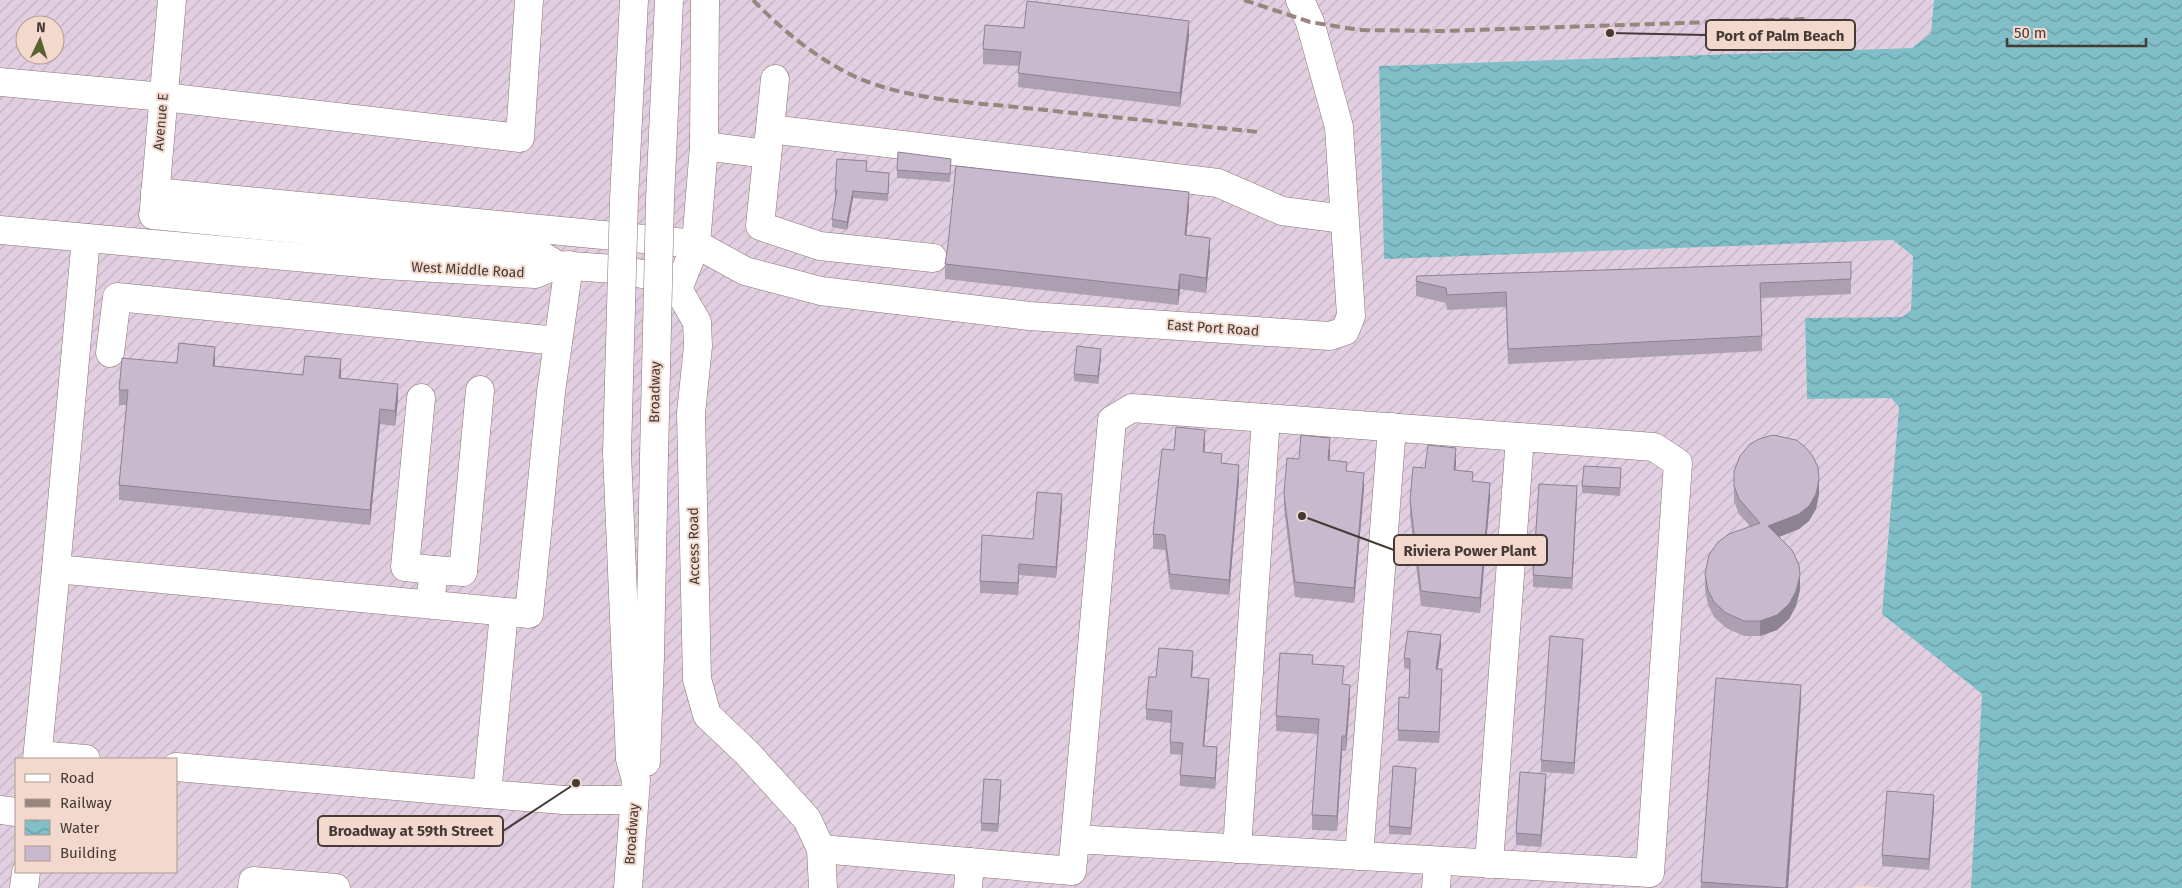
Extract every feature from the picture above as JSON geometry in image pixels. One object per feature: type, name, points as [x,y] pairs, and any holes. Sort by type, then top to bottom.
[{"type":"street","name":"Avenue E","points":[[151,243],[172,0]]},
{"type":"street","points":[[0,82],[164,97],[520,138],[529,0]]},
{"type":"street","name":"Broadway","points":[[628,888],[635,790],[630,759],[617,453],[624,199],[634,0]]},
{"type":"street","name":"Broadway","points":[[635,790],[646,767],[651,648],[660,200],[669,0]]},
{"type":"street","points":[[56,569],[529,614],[551,392],[558,342],[563,265],[614,269],[648,275],[678,289],[696,244],[704,146],[705,0]]},
{"type":"street","name":"East Port Road","points":[[696,244],[745,271],[821,291],[1029,316],[1330,336],[1345,331],[1351,316],[1339,127],[1312,27],[1300,0]]},
{"type":"street","points":[[775,79],[760,226],[820,246],[933,258]]},
{"type":"street","points":[[704,146],[768,142],[1218,183],[1282,211],[1344,219]]},
{"type":"street","points":[[154,203],[696,244]]},
{"type":"street","name":"West Middle Road","points":[[154,203],[538,253],[563,265]]},
{"type":"street","name":"West Middle Road","points":[[0,230],[384,265],[535,274],[563,265]]},
{"type":"street","points":[[62,758],[37,757],[86,238]]},
{"type":"street","name":"Access Road","points":[[678,289],[697,322],[698,340],[691,413],[697,679],[707,715],[748,754],[807,819],[821,849],[823,888]]},
{"type":"street","points":[[110,353],[117,297],[558,342]]},
{"type":"street","points":[[421,398],[405,567],[463,572],[480,390]]},
{"type":"street","points":[[821,849],[969,875],[1072,871],[1112,420],[1132,408],[1654,447],[1678,463],[1650,873],[1075,839]]},
{"type":"street","points":[[1237,849],[1266,418]]},
{"type":"street","points":[[1359,856],[1392,427]]},
{"type":"street","points":[[1489,864],[1520,437]]},
{"type":"street","points":[[430,604],[434,570]]},
{"type":"street","points":[[487,794],[504,612]]},
{"type":"street","points":[[178,767],[564,800],[635,790]]},
{"type":"street","points":[[0,810],[15,812]]},
{"type":"street","points":[[1436,888],[1438,861]]},
{"type":"street","points":[[24,888],[26,873]]},
{"type":"street","points":[[252,888],[253,881],[336,888]]},
{"type":"shaded area","points":[[0,0],[1934,0],[1931,33],[1912,48],[1379,66],[1384,258],[1893,240],[1913,256],[1911,310],[1902,317],[1805,319],[1807,399],[1891,398],[1899,407],[1882,613],[1982,694],[1971,888],[1885,888],[1855,885],[1855,888],[0,888]]},
{"type":"water","points":[[1934,0],[2182,0],[2182,888],[1971,888],[1982,694],[1882,614],[1899,407],[1891,398],[1807,399],[1805,318],[1902,317],[1911,310],[1913,256],[1893,240],[1384,259],[1379,66],[1912,48],[1931,33]]},
{"type":"building","points":[[1027,1],[1189,21],[1180,93],[1018,73],[1021,52],[983,49],[985,25],[1024,28]]},
{"type":"building","points":[[898,152],[951,159],[950,174],[897,170]]},
{"type":"building","points":[[837,159],[867,161],[866,171],[889,173],[888,194],[853,191],[847,222],[832,219],[837,190],[835,190]]},
{"type":"building","points":[[956,166],[1189,192],[1185,235],[1210,238],[1206,278],[1180,274],[1178,290],[945,264]]},
{"type":"building","points":[[1851,262],[1851,279],[1760,283],[1762,336],[1508,349],[1506,292],[1447,295],[1446,288],[1416,281],[1417,276]]},
{"type":"building","points":[[179,343],[215,347],[213,366],[303,375],[305,356],[341,359],[339,378],[398,384],[395,411],[380,409],[370,510],[119,485],[128,390],[119,390],[122,358],[177,363]]},
{"type":"building","points":[[1077,346],[1101,349],[1098,376],[1074,374]]},
{"type":"building","points":[[1176,427],[1205,430],[1203,452],[1222,454],[1221,463],[1239,465],[1229,580],[1170,574],[1165,535],[1153,534],[1162,449],[1174,450]]},
{"type":"building","points":[[1301,435],[1330,438],[1328,460],[1347,462],[1346,471],[1364,473],[1354,588],[1295,582],[1284,494],[1287,458],[1299,459]]},
{"type":"building","points":[[1773,435],[1796,440],[1804,446],[1812,455],[1818,467],[1819,479],[1816,494],[1809,506],[1799,514],[1768,526],[1792,550],[1799,565],[1800,575],[1796,591],[1789,604],[1777,615],[1760,621],[1744,621],[1726,613],[1714,602],[1708,590],[1705,574],[1709,555],[1718,542],[1729,534],[1760,523],[1739,499],[1734,486],[1734,471],[1740,456],[1750,444]]},
{"type":"building","points":[[1428,445],[1456,448],[1454,470],[1473,472],[1472,481],[1490,483],[1480,598],[1421,591],[1410,500],[1413,467],[1425,468]]},
{"type":"building","points":[[1584,466],[1621,468],[1620,488],[1582,486]]},
{"type":"building","points":[[1539,484],[1577,486],[1572,578],[1533,575]]},
{"type":"building","points":[[1037,492],[1062,494],[1056,567],[1019,564],[1018,583],[980,581],[982,535],[1033,539]]},
{"type":"building","points":[[1408,631],[1441,635],[1436,669],[1442,669],[1439,732],[1398,730],[1399,697],[1409,698],[1410,659],[1404,658]]},
{"type":"building","points":[[1550,636],[1583,639],[1574,763],[1541,760]]},
{"type":"building","points":[[1159,648],[1193,651],[1191,677],[1209,679],[1203,746],[1217,747],[1215,778],[1180,775],[1183,743],[1170,742],[1172,711],[1146,709],[1149,677],[1156,677]]},
{"type":"building","points":[[1280,653],[1313,655],[1312,664],[1344,666],[1342,684],[1350,685],[1346,736],[1342,736],[1337,816],[1312,815],[1319,719],[1276,716]]},
{"type":"building","points":[[1716,678],[1801,685],[1786,888],[1701,882]]},
{"type":"building","points":[[1393,766],[1416,768],[1411,828],[1389,826]]},
{"type":"building","points":[[1520,772],[1546,774],[1541,835],[1516,833]]},
{"type":"building","points":[[984,779],[1001,780],[998,824],[981,823]]},
{"type":"building","points":[[1887,791],[1934,795],[1929,859],[1882,855]]},
{"type":"railway","points":[[753,0],[789,34],[829,63],[858,78],[898,91],[962,102],[1258,132]]},
{"type":"railway","points":[[1244,0],[1310,22],[1359,30],[1442,31],[1806,19]]},
{"type":"place","name":"Port of Palm Beach","points":[[1610,33]]},
{"type":"place","name":"Riviera Power Plant","points":[[1302,516]]},
{"type":"place","name":"Broadway at 59th Street","points":[[576,783]]}]
